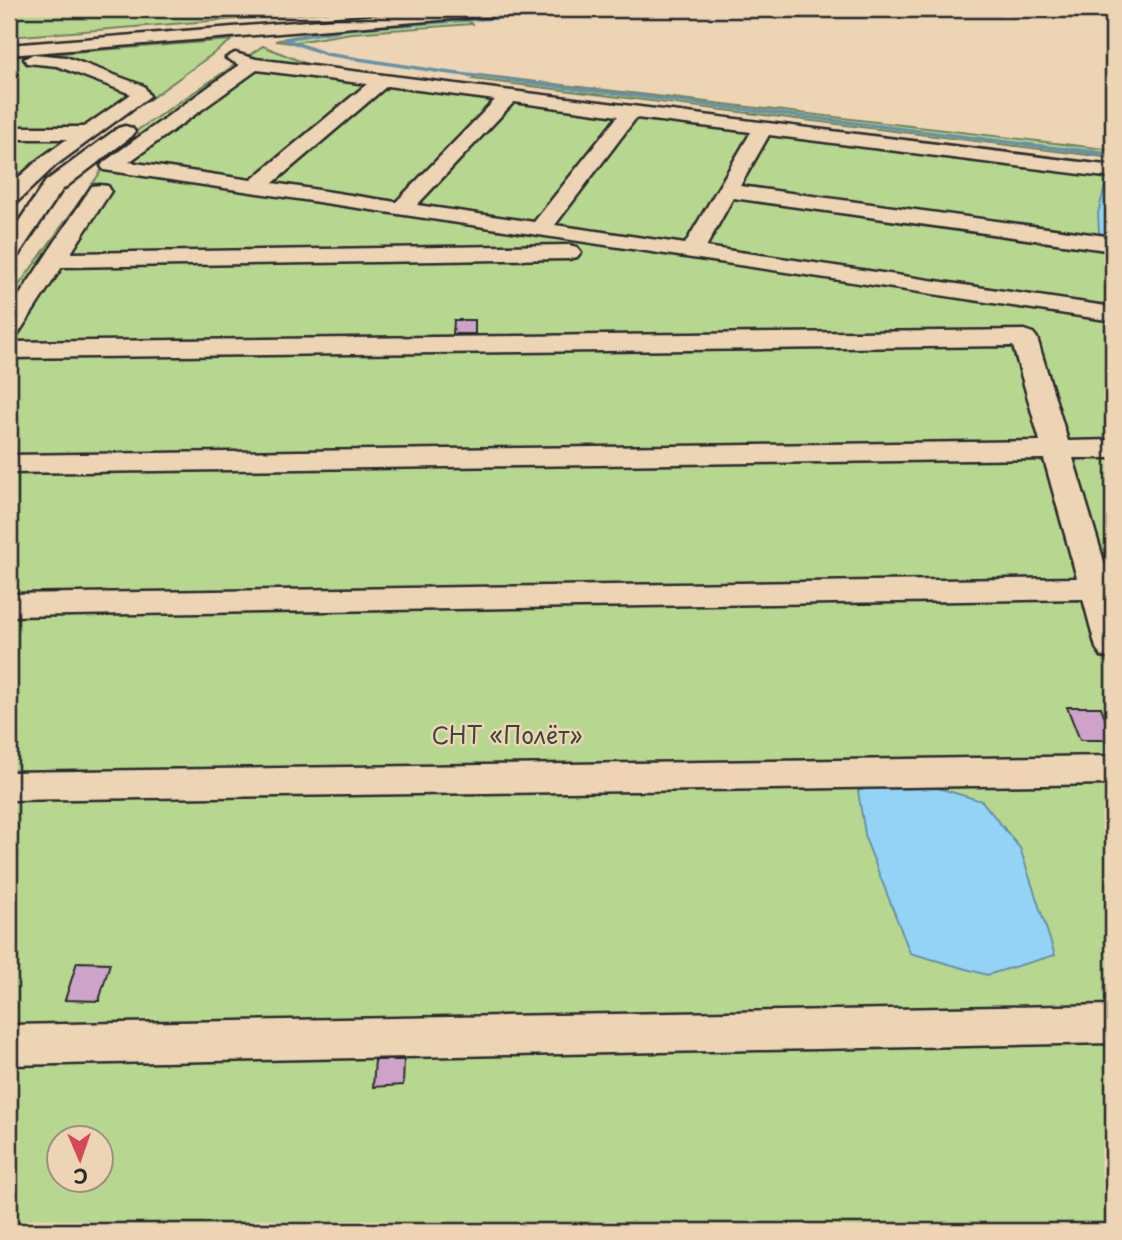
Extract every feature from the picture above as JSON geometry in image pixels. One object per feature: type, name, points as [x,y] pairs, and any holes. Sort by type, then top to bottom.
[{"type":"street","points":[[9,35],[335,9]]},
{"type":"street","points":[[9,61],[41,53],[260,30],[514,9]]},
{"type":"street","points":[[260,30],[244,61],[111,166],[1113,314]]},
{"type":"street","points":[[9,50],[41,53],[141,93],[137,100],[30,176],[9,197]]},
{"type":"street","points":[[9,251],[43,200],[71,171],[244,61],[382,81],[1113,172]]},
{"type":"street","points":[[256,187],[382,81]]},
{"type":"street","points":[[401,209],[509,97]]},
{"type":"street","points":[[540,229],[631,112]]},
{"type":"street","points":[[692,252],[763,128]]},
{"type":"street","points":[[9,134],[87,133]]},
{"type":"street","points":[[9,329],[100,191]]},
{"type":"street","points":[[726,191],[1113,244]]},
{"type":"street","points":[[55,260],[569,252]]},
{"type":"street","points":[[9,350],[1024,338],[1054,450],[1104,589],[1113,648]]},
{"type":"street","points":[[9,464],[1113,449]]},
{"type":"street","points":[[9,605],[1104,589]]},
{"type":"street","points":[[9,786],[1113,771]]},
{"type":"street","points":[[9,1045],[1113,1024]]},
{"type":"green space","points":[[9,9],[360,9],[9,37]]},
{"type":"green space","points":[[465,18],[472,24],[351,33],[291,43],[275,41],[343,27]]},
{"type":"green space","points":[[232,40],[150,99],[131,107],[26,187],[9,211],[9,57]]},
{"type":"green space","name":"СНТ «Полёт»","points":[[263,46],[312,66],[1113,168],[1113,1231],[9,1231],[9,299],[98,176],[114,146]]},
{"type":"green space","points":[[479,75],[1113,150],[1113,158],[473,79]]},
{"type":"water","points":[[1105,186],[1113,186],[1113,237],[1099,233],[1098,213]]},
{"type":"water","points":[[883,783],[938,788],[982,801],[1020,848],[1055,955],[987,975],[910,953],[866,840],[858,791]]},
{"type":"building","points":[[454,320],[475,320],[475,334],[453,334]]},
{"type":"building","points":[[1067,707],[1101,707],[1113,740],[1080,740]]},
{"type":"building","points":[[77,962],[110,963],[99,1001],[65,1000]]},
{"type":"building","points":[[375,1060],[404,1060],[403,1085],[373,1087]]},
{"type":"waterway","points":[[616,9],[346,29],[284,39],[326,54],[443,72],[1081,151]]},
{"type":"waterway","points":[[1067,149],[1113,155]]}]
